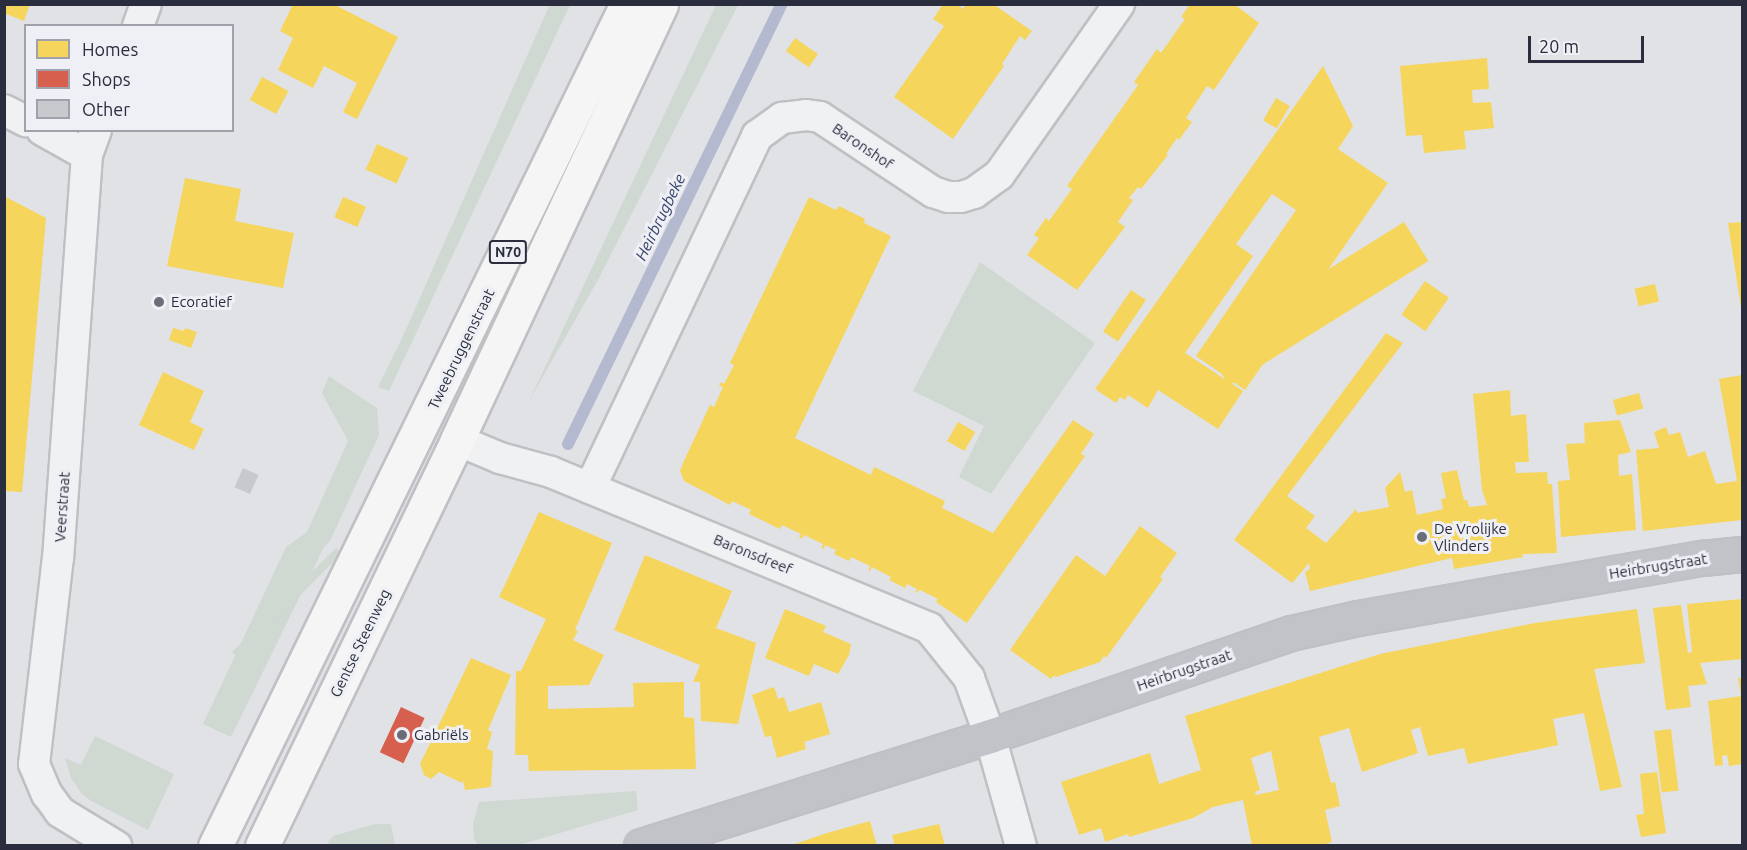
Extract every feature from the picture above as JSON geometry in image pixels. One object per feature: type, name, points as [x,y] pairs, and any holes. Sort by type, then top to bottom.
[{"type":"main road","name":"Tweebruggenstraat","points":[[215,846],[387,499],[627,4]]},
{"type":"main road","name":"N70","points":[[457,440],[661,4]]},
{"type":"main road","name":"Gentse Steenweg","points":[[262,846],[457,440]]},
{"type":"street","points":[[139,24],[146,4]]},
{"type":"street","name":"Baronshof","points":[[590,488],[757,136],[782,118],[806,115],[820,117],[933,192],[948,197],[961,197],[974,193],[999,175],[1119,4]]},
{"type":"street","points":[[4,110],[24,120]]},
{"type":"street","points":[[50,132],[92,143]]},
{"type":"street","name":"Veerstraat","points":[[92,143],[58,557],[34,764],[47,794],[60,812],[116,846]]},
{"type":"street","name":"Baronsdreef","points":[[457,440],[590,488],[929,628],[969,678],[990,736],[1020,846]]},
{"type":"street","name":"Heirbrugstraat","points":[[641,846],[990,736],[1291,633],[1358,618],[1498,593],[1702,558],[1743,554]]},
{"type":"shaded area","points":[[550,4],[570,5],[389,391],[378,387],[403,336]]},
{"type":"shaded area","points":[[716,5],[738,5],[599,278],[529,401]]},
{"type":"shaded area","points":[[980,262],[1095,343],[991,494],[959,477],[984,426],[913,391]]},
{"type":"shaded area","points":[[329,376],[377,408],[379,435],[330,541],[324,547],[231,737],[203,724],[286,547],[307,532],[348,441],[322,393]]},
{"type":"shaded area","points":[[336,548],[342,554],[238,658],[232,652]]},
{"type":"shaded area","points":[[95,736],[174,774],[148,830],[91,801],[82,794],[71,778],[65,758],[81,765]]},
{"type":"shaded area","points":[[636,791],[638,810],[519,845],[478,845],[474,839],[473,824],[479,802]]},
{"type":"shaded area","points":[[375,824],[391,824],[395,845],[329,845],[328,842],[333,836]]},
{"type":"building: Homes","points":[[4,4],[30,4],[24,21],[4,13]]},
{"type":"building: Homes","points":[[293,4],[333,4],[398,37],[357,119],[343,112],[357,83],[324,66],[313,88],[278,70],[293,38],[280,31]]},
{"type":"building: Homes","points":[[943,4],[957,4],[963,9],[966,4],[993,4],[1032,31],[1025,40],[1020,36],[1002,64],[1004,66],[953,139],[894,97],[944,26],[933,19]]},
{"type":"building: Homes","points":[[1190,4],[1234,4],[1259,23],[1214,90],[1207,86],[1186,118],[1192,122],[1179,140],[1177,138],[1166,154],[1168,155],[1141,189],[1138,187],[1129,198],[1133,200],[1118,222],[1125,227],[1077,290],[1027,255],[1039,238],[1034,235],[1046,218],[1049,221],[1072,189],[1067,186],[1138,85],[1134,82],[1157,49],[1161,53],[1185,19],[1181,17]]},
{"type":"building: Homes","points":[[795,38],[818,54],[809,67],[786,51]]},
{"type":"building: Homes","points":[[1487,58],[1489,89],[1472,90],[1473,103],[1491,102],[1494,128],[1464,131],[1466,149],[1424,153],[1422,135],[1406,136],[1400,66]]},
{"type":"building: Homes","points":[[1323,66],[1353,126],[1338,149],[1388,183],[1245,390],[1196,356],[1296,210],[1272,194],[1236,244],[1253,256],[1185,353],[1243,391],[1218,429],[1158,390],[1148,408],[1128,395],[1125,400],[1120,397],[1116,403],[1095,389]]},
{"type":"building: Homes","points":[[262,77],[288,91],[276,114],[250,100]]},
{"type":"building: Homes","points":[[1276,98],[1290,106],[1277,129],[1263,121]]},
{"type":"building: Homes","points":[[377,144],[408,158],[397,183],[366,170]]},
{"type":"building: Homes","points":[[185,178],[241,189],[235,221],[294,233],[283,288],[167,266]]},
{"type":"building: Homes","points":[[4,196],[46,218],[22,492],[4,491]]},
{"type":"building: Homes","points":[[343,197],[366,207],[357,227],[334,217]]},
{"type":"building: Homes","points":[[809,197],[836,210],[839,206],[865,219],[864,223],[891,236],[795,438],[871,475],[874,467],[945,501],[942,508],[993,533],[1073,420],[1094,434],[1081,454],[1085,456],[967,623],[936,602],[938,599],[920,590],[915,593],[917,589],[907,584],[905,588],[889,580],[891,577],[872,567],[870,571],[868,570],[870,566],[851,557],[849,561],[834,554],[836,550],[825,545],[824,549],[821,548],[823,544],[804,535],[802,539],[799,537],[801,534],[782,525],[780,529],[749,514],[751,510],[732,501],[730,505],[684,481],[680,471],[710,405],[714,407],[723,387],[719,386],[721,382],[724,384],[734,365],[730,363]]},
{"type":"building: Homes","points":[[1404,222],[1428,261],[1229,386],[1205,347]]},
{"type":"building: Homes","points":[[1742,222],[1742,308],[1741,308],[1728,223]]},
{"type":"building: Homes","points":[[1425,281],[1449,298],[1425,331],[1401,315]]},
{"type":"building: Homes","points":[[1655,284],[1659,302],[1639,306],[1635,289]]},
{"type":"building: Homes","points":[[1131,290],[1146,300],[1118,342],[1103,331]]},
{"type":"building: Homes","points":[[173,328],[184,331],[185,328],[197,332],[191,348],[169,340]]},
{"type":"building: Homes","points":[[1386,333],[1403,343],[1287,496],[1315,516],[1306,528],[1326,543],[1356,509],[1357,513],[1389,507],[1385,488],[1400,472],[1405,492],[1412,490],[1417,515],[1443,509],[1441,499],[1446,498],[1441,473],[1457,470],[1464,500],[1467,500],[1469,507],[1487,505],[1482,490],[1473,394],[1510,390],[1511,416],[1526,414],[1529,462],[1515,462],[1516,473],[1547,472],[1548,484],[1552,484],[1557,553],[1522,554],[1523,557],[1454,569],[1452,558],[1310,591],[1305,572],[1310,569],[1309,563],[1292,583],[1234,540]]},
{"type":"building: Homes","points":[[163,372],[204,391],[190,422],[204,429],[194,450],[139,425]]},
{"type":"building: Homes","points":[[1742,375],[1742,520],[1643,531],[1636,450],[1659,448],[1654,432],[1666,427],[1669,435],[1680,432],[1688,457],[1705,451],[1716,484],[1737,481],[1719,379]]},
{"type":"building: Homes","points":[[1639,393],[1643,408],[1617,415],[1613,400]]},
{"type":"building: Homes","points":[[1620,420],[1631,452],[1618,455],[1619,476],[1632,474],[1636,530],[1561,537],[1558,481],[1570,480],[1566,444],[1585,443],[1584,423]]},
{"type":"building: Homes","points":[[958,422],[975,432],[964,451],[947,441]]},
{"type":"building: Homes","points":[[539,512],[612,543],[575,630],[578,631],[573,640],[604,655],[589,685],[548,686],[548,709],[634,707],[633,683],[684,682],[684,717],[694,718],[696,769],[529,771],[528,755],[515,755],[516,671],[521,671],[546,619],[499,597]]},
{"type":"building: Homes","points":[[1140,526],[1177,553],[1160,577],[1163,579],[1106,658],[1104,656],[1100,662],[1056,677],[1053,676],[1051,679],[1010,650],[1076,555],[1105,576]]},
{"type":"building: Homes","points":[[645,555],[732,591],[716,628],[756,643],[738,724],[701,721],[700,682],[693,682],[700,665],[614,630]]},
{"type":"building: Homes","points":[[1742,599],[1742,659],[1700,663],[1707,684],[1688,686],[1691,707],[1666,710],[1653,608],[1681,605],[1688,653],[1692,652],[1687,604]]},
{"type":"building: Homes","points":[[785,609],[826,626],[823,632],[851,644],[849,655],[838,674],[814,664],[809,676],[765,658]]},
{"type":"building: Homes","points":[[1637,609],[1645,663],[1594,669],[1622,787],[1600,791],[1584,713],[1553,719],[1558,745],[1468,764],[1464,748],[1428,756],[1420,727],[1411,730],[1418,753],[1362,772],[1349,728],[1319,737],[1331,783],[1335,782],[1340,806],[1325,810],[1332,842],[1319,846],[1252,846],[1243,800],[1213,807],[1193,818],[1129,837],[1128,834],[1105,842],[1101,828],[1079,835],[1061,782],[1150,753],[1159,784],[1201,770],[1185,716],[1380,654],[1535,623]],"holes":[[[1271,751],[1279,790],[1256,795],[1255,792],[1260,790],[1251,758]]]},
{"type":"building: Homes","points":[[471,658],[511,675],[488,730],[492,732],[487,749],[493,751],[491,787],[465,790],[463,780],[462,783],[439,772],[431,779],[424,775],[420,764]]},
{"type":"building: Homes","points":[[1738,678],[1742,678],[1742,764],[1729,766],[1727,755],[1722,756],[1723,765],[1715,766],[1708,701],[1741,696]]},
{"type":"building: Homes","points":[[774,687],[778,699],[784,697],[789,712],[821,702],[830,734],[804,742],[806,749],[777,758],[771,736],[765,737],[752,695]]},
{"type":"building: Homes","points":[[1671,729],[1679,791],[1662,793],[1654,731]]},
{"type":"building: Homes","points":[[1657,772],[1666,833],[1641,837],[1636,815],[1644,814],[1640,774]]},
{"type":"building: Homes","points":[[870,821],[877,846],[789,846],[827,833]]},
{"type":"building: Homes","points":[[939,824],[945,846],[895,846],[892,835]]},
{"type":"building: Shops","name":"Gabriëls","points":[[401,707],[425,718],[403,763],[380,752]]},
{"type":"building: Other","points":[[243,468],[259,475],[250,494],[234,487]]},
{"type":"waterway","name":"Heirbrugbeke","points":[[568,444],[782,4]]},
{"type":"place","name":"Ecoratief","points":[[159,302]]},
{"type":"place","name":"De Vrolijke Vlinders","points":[[1422,537]]},
{"type":"place","name":"Gabriëls","points":[[402,735]]}]
